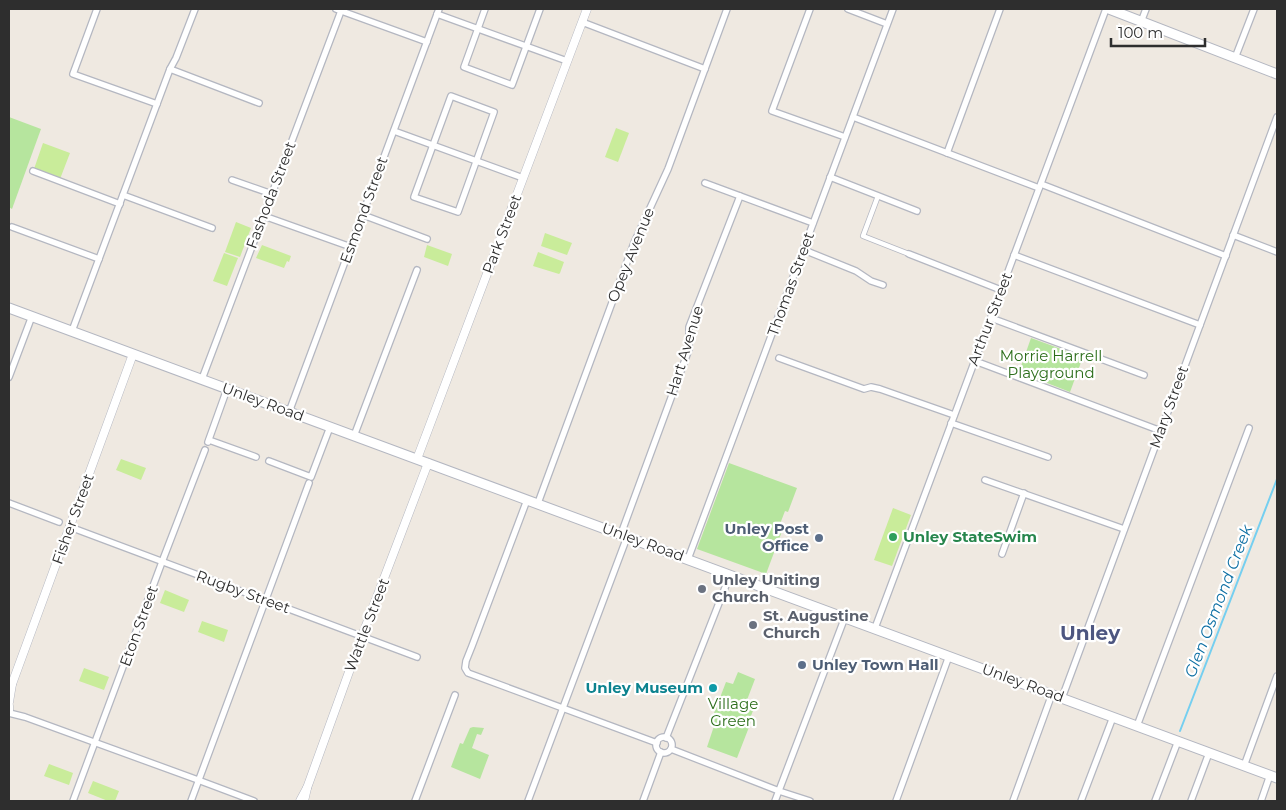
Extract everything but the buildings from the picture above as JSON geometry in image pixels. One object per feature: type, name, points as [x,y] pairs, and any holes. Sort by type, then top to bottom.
[{"type":"main road","points":[[1108,9],[1277,74]]},
{"type":"main road","name":"Unley Road","points":[[9,308],[1273,777]]},
{"type":"street","points":[[97,9],[73,74],[157,104]]},
{"type":"street","points":[[72,331],[170,69],[195,9]]},
{"type":"street","points":[[485,9],[464,67],[512,84],[540,9]]},
{"type":"street","name":"Park Street","points":[[417,460],[586,9]]},
{"type":"street","name":"Opey Avenue","points":[[538,503],[634,243],[668,169],[728,9]]},
{"type":"street","points":[[810,9],[772,111],[844,137]]},
{"type":"street","points":[[848,9],[887,24]]},
{"type":"street","name":"Thomas Street","points":[[688,559],[893,9]]},
{"type":"street","points":[[946,153],[1000,9]]},
{"type":"street","name":"Arthur Street","points":[[875,628],[1108,9]]},
{"type":"street","points":[[1141,22],[1146,9]]},
{"type":"street","points":[[1235,58],[1254,9]]},
{"type":"street","points":[[338,10],[427,42]]},
{"type":"street","name":"Fashoda Street","points":[[202,379],[264,216],[338,10]]},
{"type":"street","points":[[438,11],[478,29],[567,61]]},
{"type":"street","name":"Esmond Street","points":[[289,412],[438,11]]},
{"type":"street","points":[[582,22],[705,68]]},
{"type":"street","points":[[170,69],[259,103]]},
{"type":"street","points":[[451,96],[494,112],[476,161],[458,212],[414,197],[451,96]]},
{"type":"street","name":"Mary Street","points":[[1062,698],[1277,116]]},
{"type":"street","points":[[853,117],[1226,256]]},
{"type":"street","points":[[394,131],[523,178]]},
{"type":"street","points":[[33,171],[120,204]]},
{"type":"street","points":[[830,177],[917,211]]},
{"type":"street","points":[[232,180],[272,194]]},
{"type":"street","points":[[706,183],[813,223]]},
{"type":"street","points":[[123,195],[212,228]]},
{"type":"street","name":"Hart Avenue","points":[[528,801],[563,708],[689,349],[690,327],[740,196]]},
{"type":"street","points":[[878,196],[863,236],[1001,290]]},
{"type":"street","points":[[363,215],[427,239]]},
{"type":"street","points":[[264,216],[351,247]]},
{"type":"street","points":[[12,227],[99,259]]},
{"type":"street","points":[[1233,235],[1277,252]]},
{"type":"street","points":[[804,250],[856,271],[871,281],[883,285]]},
{"type":"street","points":[[1014,255],[1200,325]]},
{"type":"street","points":[[354,436],[417,270]]},
{"type":"street","points":[[9,378],[32,316]]},
{"type":"street","points":[[991,318],[1144,375]]},
{"type":"street","name":"Fisher Street","points":[[9,708],[11,687],[133,354]]},
{"type":"street","points":[[779,358],[864,389],[871,387],[880,389],[954,415]]},
{"type":"street","points":[[975,360],[1161,431]]},
{"type":"street","points":[[227,389],[208,441],[256,457]]},
{"type":"street","points":[[951,423],[1048,458]]},
{"type":"street","points":[[191,801],[330,427]]},
{"type":"street","points":[[1137,726],[1249,428]]},
{"type":"street","name":"Eton Street","points":[[73,801],[205,450]]},
{"type":"street","points":[[269,461],[310,480]]},
{"type":"street","name":"Wattle Street","points":[[302,801],[428,463]]},
{"type":"street","points":[[985,480],[1124,529]]},
{"type":"street","points":[[1002,554],[1024,493]]},
{"type":"street","points":[[527,500],[465,668],[468,673],[657,743]]},
{"type":"street","points":[[9,503],[59,522]]},
{"type":"street","name":"Rugby Street","points":[[70,527],[417,657]]},
{"type":"street","points":[[666,738],[730,575]]},
{"type":"street","points":[[775,801],[845,617]]},
{"type":"street","points":[[896,801],[950,656]]},
{"type":"street","points":[[1244,766],[1277,676]]},
{"type":"street","points":[[1013,801],[1052,694]]},
{"type":"street","points":[[415,801],[455,695]]},
{"type":"street","points":[[9,708],[25,717],[254,801]]},
{"type":"street","points":[[1081,801],[1112,717]]},
{"type":"street","points":[[660,752],[657,748],[657,743],[661,738],[666,738]]},
{"type":"street","points":[[666,738],[671,743],[671,749]]},
{"type":"street","points":[[1155,801],[1178,741]]},
{"type":"street","points":[[671,749],[810,801]]},
{"type":"street","points":[[660,752],[667,752],[671,749]]},
{"type":"street","points":[[643,801],[660,752]]},
{"type":"street","points":[[1191,801],[1210,753]]},
{"type":"street","points":[[1261,801],[1273,777]]},
{"type":"green space","points":[[9,117],[41,129],[12,209],[9,207]]},
{"type":"green space","points":[[616,128],[629,133],[618,162],[605,157]]},
{"type":"green space","points":[[43,143],[70,153],[60,179],[34,169]]},
{"type":"green space","points":[[236,222],[251,228],[240,257],[225,252]]},
{"type":"green space","points":[[545,233],[572,243],[567,255],[541,246]]},
{"type":"green space","points":[[262,245],[291,256],[289,262],[287,261],[284,268],[256,258]]},
{"type":"green space","points":[[427,245],[452,254],[448,266],[424,257]]},
{"type":"green space","points":[[538,252],[564,262],[559,274],[533,266]]},
{"type":"green space","points":[[224,253],[238,258],[227,286],[213,281]]},
{"type":"green space","name":"Morrie Harrell Playground","points":[[1031,338],[1083,357],[1070,392],[1019,372]]},
{"type":"green space","points":[[121,459],[146,468],[141,480],[116,470]]},
{"type":"green space","points":[[729,463],[797,488],[788,512],[785,511],[780,524],[784,526],[766,574],[697,549]]},
{"type":"green space","name":"Unley StateSwim","points":[[893,508],[911,515],[892,566],[874,560]]},
{"type":"green space","points":[[165,590],[189,600],[184,612],[160,603]]},
{"type":"green space","points":[[202,621],[228,630],[224,642],[198,632]]},
{"type":"green space","points":[[84,668],[109,677],[104,690],[79,681]]},
{"type":"green space","name":"Village Green","points":[[738,672],[755,679],[747,700],[756,703],[737,758],[707,747],[715,723],[711,721],[726,682],[733,684]]},
{"type":"green space","points":[[470,728],[484,728],[481,735],[477,734],[472,748],[489,755],[480,779],[451,767],[460,743],[463,744]]},
{"type":"green space","points":[[49,764],[73,773],[69,785],[44,776]]},
{"type":"green space","points":[[93,781],[119,791],[115,801],[108,801],[88,793]]},
{"type":"waterway","name":"Glen Osmond Creek","points":[[1180,731],[1277,479]]},
{"type":"place","name":"Unley StateSwim","points":[[893,537]]},
{"type":"place","name":"Unley Post Office","points":[[819,538]]},
{"type":"place","name":"Unley Uniting Church","points":[[702,589]]},
{"type":"place","name":"St. Augustine Church","points":[[753,625]]},
{"type":"place","name":"Unley Town Hall","points":[[802,665]]},
{"type":"place","name":"Unley Museum","points":[[713,688]]},
{"type":"district","name":"Unley","points":[[1090,633]]}]
